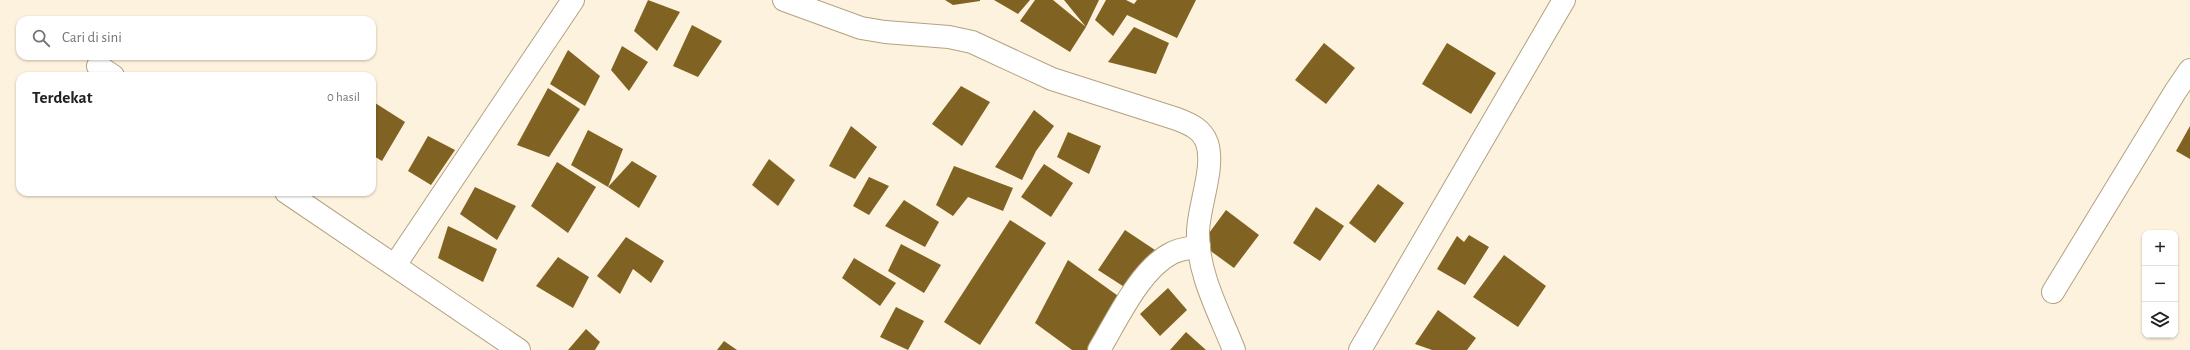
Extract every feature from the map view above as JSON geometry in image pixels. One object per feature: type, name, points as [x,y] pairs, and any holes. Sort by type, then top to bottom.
[{"type":"street","points":[[395,266],[573,0]]},
{"type":"street","points":[[784,0],[861,28],[885,32],[949,37],[972,42],[1052,79],[1190,124],[1201,132],[1207,143],[1208,154],[1199,218],[1199,246],[1203,275],[1234,350]]},
{"type":"street","points":[[1360,350],[1564,0]]},
{"type":"street","points":[[2053,292],[2175,92],[2190,70]]},
{"type":"street","points":[[292,196],[519,350]]},
{"type":"street","points":[[1099,350],[1137,286],[1156,265],[1173,252],[1199,246]]},
{"type":"building","points":[[648,0],[680,12],[657,51],[634,31]]},
{"type":"building","points":[[945,0],[980,0],[980,1],[953,5]]},
{"type":"building","points":[[994,0],[1030,0],[1018,14]]},
{"type":"building","points":[[1035,0],[1053,0],[1086,27],[1070,52],[1020,21]]},
{"type":"building","points":[[1064,0],[1099,0],[1086,27]]},
{"type":"building","points":[[1106,0],[1126,0],[1134,4],[1137,0],[1196,0],[1177,38],[1127,15],[1113,36],[1095,20]]},
{"type":"building","points":[[692,25],[722,41],[698,77],[673,66]]},
{"type":"building","points":[[1134,27],[1169,43],[1156,74],[1108,62]]},
{"type":"building","points":[[1324,43],[1355,68],[1326,104],[1295,80]]},
{"type":"building","points":[[1447,43],[1496,73],[1471,114],[1422,84]]},
{"type":"building","points":[[622,46],[648,62],[629,91],[611,70]]},
{"type":"building","points":[[568,50],[600,76],[585,106],[550,84]]},
{"type":"building","points":[[961,86],[990,102],[962,146],[932,124]]},
{"type":"building","points":[[548,88],[580,109],[549,157],[517,145]]},
{"type":"building","points":[[376,104],[405,122],[382,161],[376,157]]},
{"type":"building","points":[[1034,110],[1054,126],[1036,151],[1022,180],[995,167]]},
{"type":"building","points":[[851,126],[877,147],[855,179],[829,166]]},
{"type":"building","points":[[2190,126],[2190,159],[2176,151]]},
{"type":"building","points":[[588,130],[623,149],[608,187],[571,165]]},
{"type":"building","points":[[1068,132],[1101,146],[1089,174],[1057,157]]},
{"type":"building","points":[[428,136],[455,150],[431,185],[408,171]]},
{"type":"building","points":[[769,159],[795,180],[778,206],[752,185]]},
{"type":"building","points":[[632,161],[657,176],[639,208],[608,187]]},
{"type":"building","points":[[557,162],[596,187],[568,233],[531,206]]},
{"type":"building","points":[[1044,164],[1073,183],[1051,217],[1021,197]]},
{"type":"building","points":[[954,166],[1013,188],[1003,211],[968,197],[953,216],[936,205]]},
{"type":"building","points":[[869,177],[889,186],[869,215],[853,206]]},
{"type":"building","points":[[1378,184],[1404,203],[1375,243],[1349,223]]},
{"type":"building","points":[[475,187],[516,206],[497,240],[460,214]]},
{"type":"building","points":[[904,200],[939,222],[925,247],[885,226]]},
{"type":"building","points":[[1316,207],[1344,226],[1320,261],[1293,243]]},
{"type":"building","points":[[1226,210],[1259,235],[1234,268],[1201,244]]},
{"type":"building","points":[[1010,220],[1046,243],[980,345],[944,322]]},
{"type":"building","points":[[448,226],[497,249],[483,282],[438,258]]},
{"type":"building","points":[[1125,230],[1155,250],[1129,290],[1098,270]]},
{"type":"building","points":[[1469,235],[1489,247],[1465,285],[1437,269],[1457,236],[1464,242]]},
{"type":"building","points":[[626,237],[664,261],[651,283],[633,269],[620,294],[597,276]]},
{"type":"building","points":[[901,244],[941,265],[924,293],[888,271]]},
{"type":"building","points":[[1504,255],[1546,286],[1518,327],[1473,297]]},
{"type":"building","points":[[558,257],[589,277],[573,308],[536,286]]},
{"type":"building","points":[[854,258],[896,283],[880,306],[842,278]]},
{"type":"building","points":[[1068,260],[1121,298],[1095,350],[1072,350],[1035,323]]},
{"type":"building","points":[[1168,288],[1187,310],[1160,336],[1140,314]]},
{"type":"building","points":[[896,307],[924,321],[908,350],[880,337]]},
{"type":"building","points":[[1438,310],[1476,338],[1467,350],[1432,350],[1415,344]]},
{"type":"building","points":[[586,329],[600,342],[595,350],[568,350]]},
{"type":"building","points":[[1186,332],[1206,350],[1170,350]]},
{"type":"building","points":[[724,341],[737,350],[717,350]]}]
